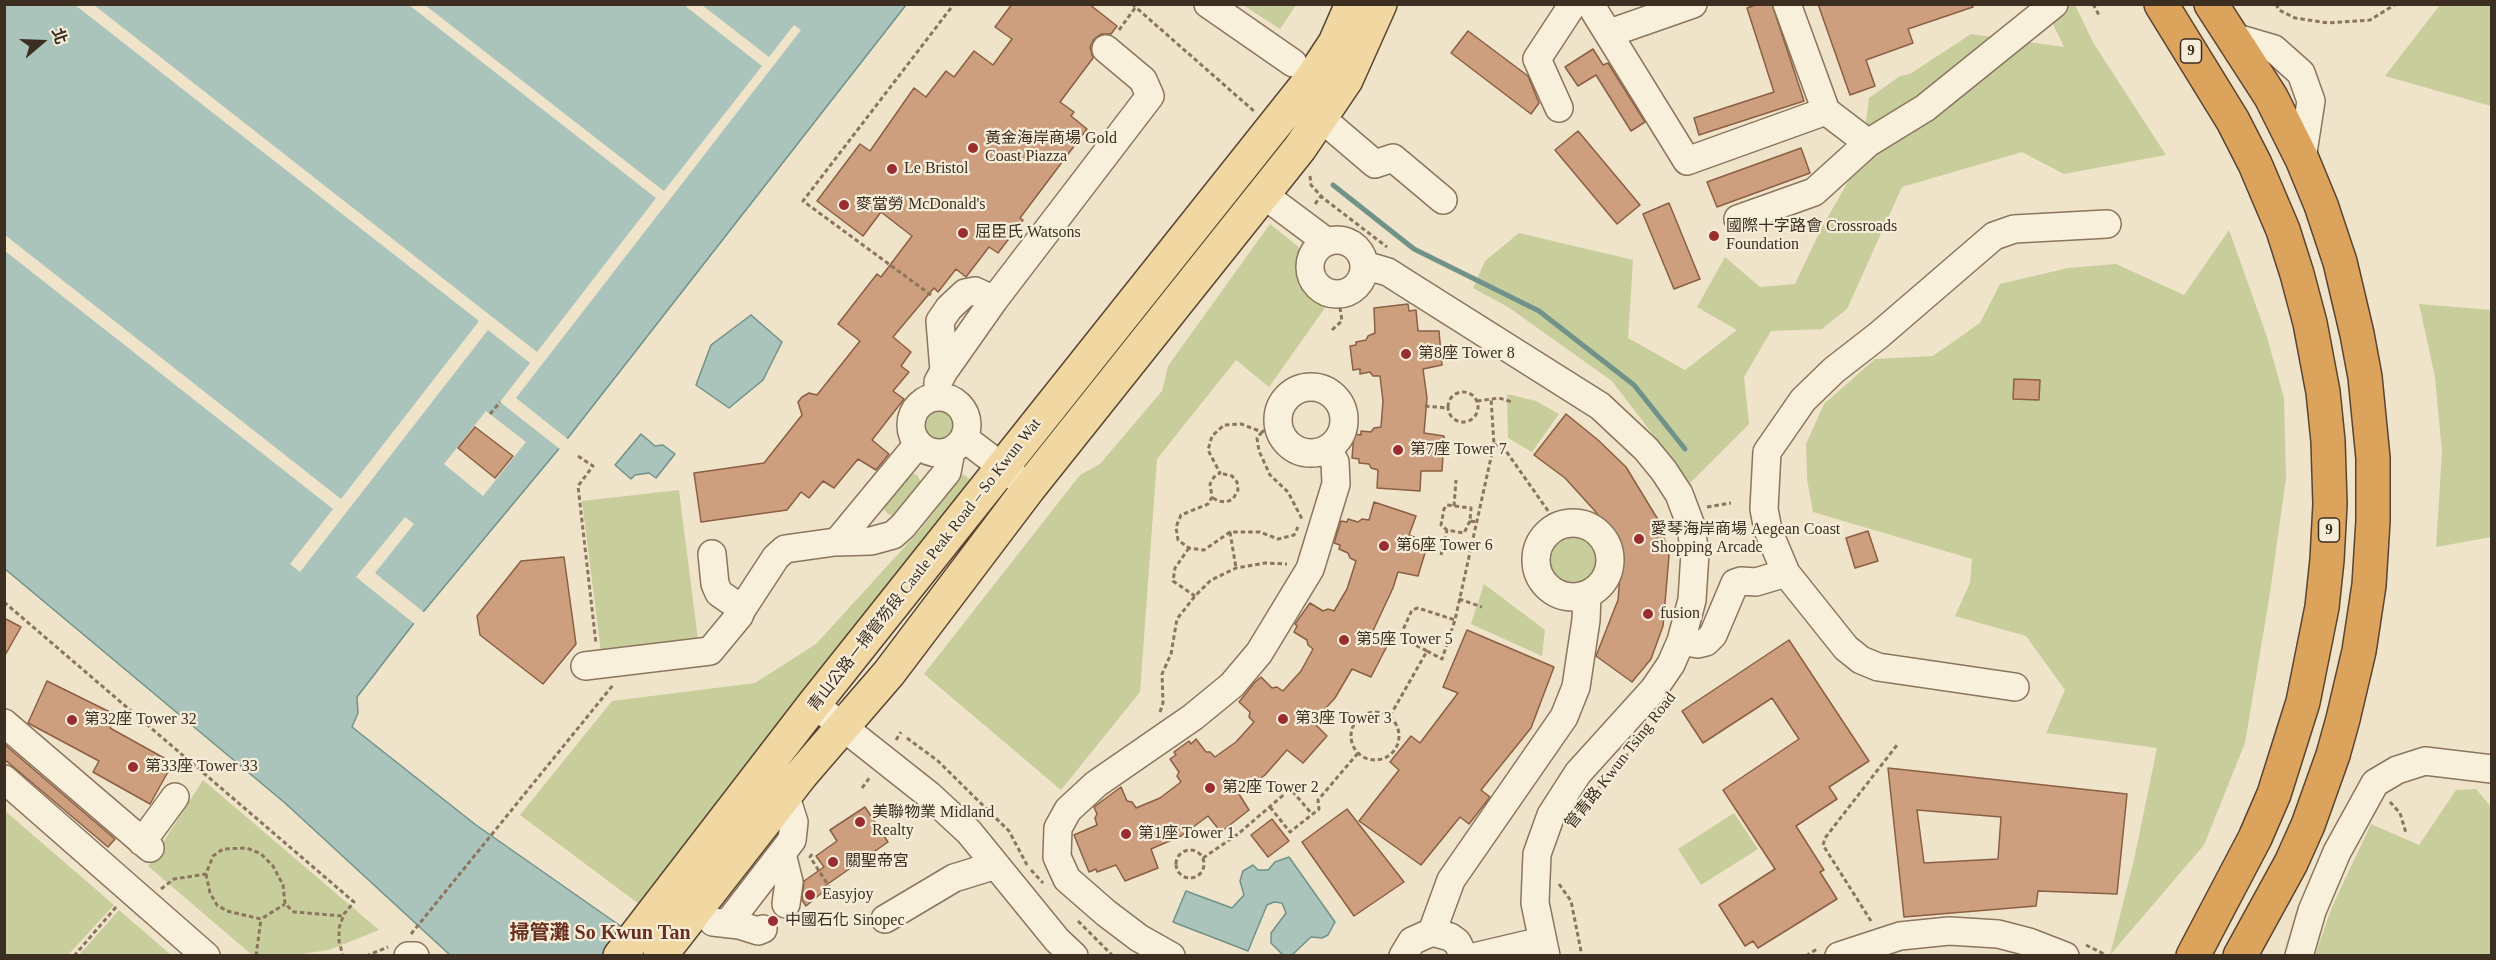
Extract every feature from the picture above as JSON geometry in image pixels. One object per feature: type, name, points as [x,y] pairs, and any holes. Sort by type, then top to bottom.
[{"type":"highway","name":"9","points":[[2161,4],[2233,121],[2255,164],[2283,230],[2310,323],[2323,392],[2328,441],[2330,504],[2327,560],[2322,607],[2303,702],[2290,748],[2265,816],[2193,956]]},
{"type":"highway","points":[[2211,4],[2271,97],[2322,205],[2340,262],[2357,334],[2371,427],[2374,477],[2369,585],[2356,662],[2334,755],[2291,863],[2240,956]]},
{"type":"main road","name":"青山公路－掃管笏段 Castle Peak Road – So Kwun Wat","points":[[671,929],[814,704],[1324,61],[1335,43],[1352,4]]},
{"type":"main road","name":"青山公路－掃管笏段 Castle Peak Road – So Kwun Wat","points":[[620,956],[671,929],[889,673],[1029,488],[1264,195],[1321,118],[1360,53],[1380,4]]},
{"type":"street","points":[[1208,4],[1293,63]]},
{"type":"street","points":[[1560,108],[1537,59],[1573,4]]},
{"type":"street","points":[[1590,4],[1687,160],[1826,111]]},
{"type":"street","points":[[1610,33],[1693,4]]},
{"type":"street","points":[[1787,4],[1826,111],[1868,144]]},
{"type":"street","points":[[1738,219],[1814,192],[1868,144],[1925,108],[2054,4]]},
{"type":"street","points":[[1029,488],[1003,468],[957,445],[933,453],[918,444],[910,427],[915,410],[941,384],[994,300],[1150,96],[1143,80],[1106,49]]},
{"type":"street","points":[[1321,118],[1375,164],[1393,158],[1443,200]]},
{"type":"street","points":[[1264,195],[1315,246],[1319,247],[1310,262],[1310,272],[1319,288],[1327,293],[1345,294],[1367,275],[1362,257],[1351,244],[1344,241],[1315,246]]},
{"type":"street","points":[[2014,687],[1878,667],[1861,660],[1846,648],[1786,573],[1768,530],[1764,509],[1767,452],[1803,400],[1834,370],[1994,236],[2014,229],[2107,224]]},
{"type":"street","name":"管青路 Kwun Tsing Road","points":[[1367,275],[1395,276],[1600,406],[1646,449],[1679,494],[1690,523],[1695,553],[1692,600],[1681,641],[1671,664],[1654,689],[1578,773],[1551,815],[1537,854],[1535,903],[1544,948]]},
{"type":"street","points":[[597,665],[710,651],[740,616],[742,609],[776,557],[785,549],[793,546],[884,539],[906,523],[947,472],[957,445],[967,429],[963,410],[948,398],[941,384],[940,321],[949,308],[965,293],[975,291],[994,300]]},
{"type":"street","points":[[1300,388],[1322,389],[1331,394],[1338,402],[1344,422],[1341,433],[1327,449],[1306,452],[1295,449],[1281,433],[1270,427],[1284,402],[1300,388]]},
{"type":"street","points":[[837,542],[918,444]]},
{"type":"street","points":[[1171,956],[1139,938],[1075,887],[1061,869],[1057,845],[1058,828],[1068,810],[1095,783],[1193,717],[1232,685],[1259,653],[1310,569],[1336,484],[1335,462],[1327,449]]},
{"type":"street","points":[[900,466],[911,467],[921,472],[931,492]]},
{"type":"street","points":[[874,497],[884,517],[906,523]]},
{"type":"street","points":[[1570,522],[1582,523],[1602,535],[1608,546],[1610,569],[1605,580],[1587,595],[1574,598],[1562,596],[1550,589],[1542,580],[1537,568],[1536,555],[1545,536],[1558,525],[1570,522]]},
{"type":"street","points":[[712,554],[715,584],[719,593],[742,609]]},
{"type":"street","points":[[1681,641],[1698,644],[1706,642],[1713,635],[1735,583],[1756,582],[1786,573]]},
{"type":"street","points":[[1432,933],[1451,880],[1564,717],[1576,687],[1586,620],[1587,595]]},
{"type":"street","points":[[814,704],[929,795],[969,832],[1057,940],[1074,956]]},
{"type":"street","points":[[4,723],[146,845],[175,797]]},
{"type":"street","points":[[2298,956],[2312,911],[2337,852],[2375,783],[2397,770],[2425,761],[2492,768]]},
{"type":"street","points":[[4,779],[206,956]]},
{"type":"street","points":[[728,923],[792,840],[794,822],[785,795]]},
{"type":"street","points":[[671,929],[728,923],[758,931],[774,917],[789,893],[789,882],[782,854]]},
{"type":"street","points":[[885,919],[954,878],[996,865]]},
{"type":"street","points":[[1839,956],[1900,936],[1949,931],[1998,934],[2030,942],[2064,956]]},
{"type":"street","points":[[1403,955],[1412,941],[1432,933],[1449,937],[1457,942],[1464,956]]},
{"type":"street","points":[[1478,956],[1544,948]]},
{"type":"path","points":[[949,308],[803,201],[954,4]]},
{"type":"path","points":[[2092,4],[2100,17]]},
{"type":"path","points":[[2276,4],[2279,10],[2295,18],[2328,23],[2370,20],[2396,4]]},
{"type":"path","points":[[1106,49],[1135,5],[1261,117]]},
{"type":"path","points":[[1315,246],[1305,275],[1312,291],[1319,297],[1339,301],[1347,299],[1367,275]]},
{"type":"path","points":[[1332,330],[1342,321],[1339,301]]},
{"type":"path","points":[[1461,392],[1470,393],[1478,406],[1476,415],[1463,422],[1454,419],[1448,408],[1452,397],[1461,392]]},
{"type":"path","points":[[1455,620],[1418,608],[1412,610],[1401,634],[1404,639],[1442,659],[1455,620],[1494,444],[1491,398]]},
{"type":"path","points":[[1477,401],[1491,398],[1512,402]]},
{"type":"path","points":[[490,414],[500,402]]},
{"type":"path","points":[[1425,405],[1448,408]]},
{"type":"path","points":[[1220,473],[1208,450],[1212,436],[1224,425],[1270,427]]},
{"type":"path","points":[[1212,497],[1226,502],[1233,499],[1238,486],[1235,479],[1228,474],[1220,473],[1214,477],[1210,484],[1212,497],[1208,504],[1181,515],[1176,526],[1178,540],[1189,548],[1204,550],[1230,532],[1260,532],[1278,539],[1293,535],[1302,519],[1288,492],[1270,475],[1259,451],[1257,438],[1270,427]]},
{"type":"path","points":[[1494,444],[1506,451],[1558,525]]},
{"type":"path","points":[[578,456],[593,466],[578,486],[598,655],[597,665]]},
{"type":"path","points":[[1454,506],[1456,480]]},
{"type":"path","points":[[1702,508],[1731,503]]},
{"type":"path","points":[[1446,505],[1471,508],[1470,521],[1464,533],[1447,530],[1441,525],[1446,505]]},
{"type":"path","points":[[1470,521],[1476,522]]},
{"type":"path","points":[[1441,555],[1447,530]]},
{"type":"path","points":[[1230,532],[1236,568]]},
{"type":"path","points":[[1189,548],[1175,568],[1173,581],[1195,596]]},
{"type":"path","points":[[1161,739],[1154,725],[1163,703],[1162,674],[1171,654],[1177,619],[1195,596],[1211,580],[1236,568],[1265,563],[1310,569]]},
{"type":"path","points":[[1459,599],[1482,607]]},
{"type":"path","points":[[4,602],[354,902],[342,916],[339,928],[339,941],[343,956]]},
{"type":"path","points":[[1390,716],[1427,651]]},
{"type":"path","points":[[1375,712],[1390,716],[1395,722],[1399,738],[1393,752],[1387,757],[1372,760],[1358,753],[1351,739],[1354,723],[1367,713],[1375,712]]},
{"type":"path","points":[[907,738],[938,761],[1009,831],[1027,865],[1044,884]]},
{"type":"path","points":[[1876,930],[1823,845],[1825,838],[1897,745]]},
{"type":"path","name":"管青路 Kwun Tsing Road","points":[[1590,798],[1630,750]]},
{"type":"path","points":[[1270,807],[1290,832],[1319,808],[1318,800],[1358,753]]},
{"type":"path","points":[[2373,787],[2400,813],[2406,832]]},
{"type":"path","points":[[1203,858],[1238,834],[1288,791],[1293,792],[1312,814]]},
{"type":"path","points":[[410,950],[511,809]]},
{"type":"path","points":[[285,904],[261,918],[244,916],[217,905],[210,893],[206,874],[213,856],[223,849],[247,848],[261,854],[273,866],[283,885],[285,904],[294,912],[342,916]]},
{"type":"path","points":[[1193,850],[1203,858],[1202,870],[1193,878],[1186,878],[1177,869],[1175,863],[1181,852],[1193,850]]},
{"type":"path","points":[[813,851],[810,857],[830,888]]},
{"type":"path","points":[[157,893],[174,879],[206,874]]},
{"type":"path","points":[[1558,880],[1560,888],[1571,901],[1582,956]]},
{"type":"path","points":[[74,956],[118,904]]},
{"type":"path","points":[[1071,915],[1113,956]]},
{"type":"path","points":[[256,956],[261,918]]},
{"type":"green space","points":[[1243,5],[1296,5],[1280,29]]},
{"type":"green space","points":[[2044,5],[2075,5],[2094,44],[2166,155],[2064,174],[2022,152],[1902,187],[1847,309],[1822,329],[1771,331],[1744,377],[1749,424],[1690,483],[1612,381],[1508,307],[1473,288],[1485,261],[1519,233],[1633,260],[1628,338],[1685,370],[1737,330],[1697,307],[1725,257],[1760,287],[1795,284],[1821,229],[1861,159],[1869,98],[1900,76],[1910,74],[1971,34],[2064,47]]},
{"type":"green space","points":[[2440,5],[2491,5],[2491,106],[2385,76]]},
{"type":"green space","points":[[1270,224],[1300,248],[1300,280],[1306,292],[1327,305],[1269,387],[1236,360],[1157,459],[1140,692],[1061,790],[924,674],[1080,475],[1100,464],[1162,391],[1168,366]]},
{"type":"green space","points":[[2229,230],[2266,334],[2284,398],[2286,478],[2270,593],[2245,743],[2204,845],[2110,955],[2134,860],[2157,748],[2046,733],[2065,690],[2026,636],[1955,616],[1970,583],[1972,559],[1813,512],[1807,479],[1806,444],[1824,404],[1875,359],[1933,356],[1980,323],[2000,284],[2068,268],[2116,264],[2184,295]]},
{"type":"green space","points":[[2419,304],[2491,310],[2491,537],[2436,547],[2442,452],[2435,377]]},
{"type":"green space","points":[[1507,394],[1536,401],[1559,414],[1532,452],[1508,438]]},
{"type":"green space","points":[[939,400],[956,407],[963,424],[956,441],[939,448],[922,441],[915,424],[922,407]]},
{"type":"green space","points":[[908,472],[917,475],[922,484],[896,518],[882,507]]},
{"type":"green space","points":[[963,474],[976,484],[647,910],[520,815],[612,701],[755,683],[816,644],[921,529]]},
{"type":"green space","points":[[679,490],[698,640],[601,652],[582,501]]},
{"type":"green space","points":[[1567,529],[1579,529],[1594,537],[1602,552],[1602,564],[1594,579],[1579,587],[1567,587],[1552,579],[1544,564],[1544,552],[1552,537]]},
{"type":"green space","points":[[1484,584],[1545,630],[1542,656],[1471,624]]},
{"type":"green space","points":[[203,780],[379,930],[329,950],[295,955],[252,955],[148,866]]},
{"type":"green space","points":[[2476,789],[2491,807],[2491,955],[2315,955],[2332,907],[2371,824],[2419,845],[2456,790]]},
{"type":"green space","points":[[5,811],[114,905],[68,955],[5,955]]},
{"type":"green space","points":[[1734,813],[1758,849],[1701,885],[1678,849]]},
{"type":"green space","points":[[119,910],[171,955],[79,955]]},
{"type":"water","points":[[4,5],[906,5],[567,439],[414,623],[357,697],[358,713],[352,727],[476,825],[662,955],[450,955],[285,803],[5,569]]},
{"type":"water","points":[[751,315],[782,342],[763,380],[729,408],[696,385],[711,345]]},
{"type":"water","points":[[641,434],[655,446],[663,445],[675,454],[656,478],[649,473],[635,475],[631,479],[615,465]]},
{"type":"water","points":[[1289,857],[1335,922],[1328,935],[1322,938],[1311,937],[1292,955],[1283,955],[1271,943],[1271,933],[1286,913],[1282,903],[1274,902],[1267,905],[1248,951],[1173,922],[1186,891],[1232,908],[1244,895],[1240,881],[1243,871],[1253,865],[1258,870],[1268,870],[1275,862]]},
{"type":"pier","points":[[75,5],[94,5],[537,352],[656,198],[409,5],[425,5],[664,191],[762,66],[684,5],[702,5],[769,57],[794,25],[801,30],[516,398],[569,440],[561,450],[500,402],[530,363],[488,330],[300,572],[290,564],[333,509],[5,251],[5,235],[341,499],[479,321]]},
{"type":"pier","points":[[486,411],[526,442],[483,496],[444,464]]},
{"type":"pier","points":[[405,517],[414,524],[375,573],[426,614],[416,625],[356,577]]},
{"type":"building","name":"黃金海岸商場 Gold Coast Piazza","points":[[1012,4],[1089,4],[1117,26],[1111,34],[1101,34],[1094,39],[1090,47],[1093,58],[1060,102],[1074,112],[1071,116],[1087,129],[1020,218],[1023,220],[998,253],[989,247],[966,277],[956,269],[938,292],[934,288],[893,337],[911,352],[901,366],[909,372],[893,391],[904,399],[872,440],[889,454],[876,470],[858,459],[834,488],[823,481],[809,498],[801,492],[787,510],[701,522],[694,473],[764,463],[802,415],[798,402],[809,393],[817,395],[860,341],[838,324],[877,274],[881,277],[912,236],[881,212],[863,236],[817,201],[860,144],[870,151],[914,88],[926,97],[946,71],[954,77],[974,51],[993,65],[1012,39],[995,27]]},
{"type":"building","points":[[1758,4],[1772,4],[1804,101],[1699,135],[1694,118],[1774,92],[1747,8]]},
{"type":"building","points":[[1818,4],[1972,4],[1973,7],[1908,29],[1913,43],[1866,60],[1875,86],[1850,95]]},
{"type":"building","points":[[1468,31],[1528,76],[1539,103],[1531,114],[1451,53]]},
{"type":"building","points":[[1593,49],[1603,65],[1608,63],[1645,122],[1631,131],[1596,75],[1578,86],[1565,67]]},
{"type":"building","points":[[1578,131],[1640,205],[1617,224],[1555,150]]},
{"type":"building","points":[[1801,148],[1810,173],[1717,207],[1707,182]]},
{"type":"building","points":[[1669,203],[1700,279],[1674,289],[1643,214]]},
{"type":"building","points":[[1408,304],[1409,311],[1416,310],[1418,331],[1439,331],[1442,365],[1423,369],[1427,398],[1424,433],[1444,436],[1442,471],[1421,471],[1420,491],[1377,488],[1378,470],[1371,468],[1369,464],[1359,463],[1359,459],[1352,458],[1354,434],[1361,435],[1361,431],[1371,432],[1374,428],[1381,427],[1383,401],[1380,376],[1373,376],[1370,372],[1360,374],[1360,369],[1353,370],[1350,346],[1366,340],[1368,336],[1375,333],[1374,308]]},
{"type":"building","points":[[2014,379],[2040,380],[2039,400],[2013,399]]},
{"type":"building","name":"愛琴海岸商場 Aegean Coast Shopping Arcade","points":[[1566,414],[1626,467],[1660,523],[1669,556],[1663,626],[1651,659],[1632,682],[1596,656],[1618,600],[1620,575],[1617,551],[1607,528],[1595,511],[1565,478],[1534,455]]},
{"type":"building","points":[[475,427],[513,456],[495,478],[458,448]]},
{"type":"building","points":[[1374,502],[1416,516],[1409,535],[1428,543],[1418,576],[1398,572],[1371,635],[1387,646],[1371,677],[1352,669],[1335,698],[1313,722],[1327,736],[1303,763],[1287,750],[1265,775],[1239,794],[1249,810],[1221,832],[1208,816],[1181,836],[1151,849],[1158,868],[1125,881],[1116,865],[1097,872],[1096,869],[1089,872],[1074,835],[1097,825],[1095,818],[1097,814],[1094,807],[1121,787],[1127,801],[1132,802],[1136,808],[1160,798],[1181,782],[1177,776],[1179,772],[1170,759],[1176,755],[1174,752],[1189,741],[1191,744],[1196,739],[1206,752],[1210,752],[1215,757],[1236,742],[1254,722],[1249,717],[1250,712],[1239,702],[1255,682],[1261,677],[1272,688],[1277,687],[1283,691],[1301,671],[1313,649],[1308,645],[1307,640],[1294,632],[1297,626],[1295,624],[1310,603],[1323,611],[1328,609],[1334,611],[1347,589],[1356,561],[1350,558],[1348,553],[1339,549],[1340,545],[1334,543],[1341,521],[1369,520]]},
{"type":"building","points":[[1868,531],[1878,561],[1855,568],[1846,538]]},
{"type":"building","points":[[564,557],[576,644],[543,684],[480,635],[477,616],[521,561]]},
{"type":"building","points":[[4,618],[21,627],[4,657]]},
{"type":"building","points":[[1467,630],[1554,667],[1531,728],[1481,790],[1490,797],[1469,824],[1460,817],[1421,865],[1359,821],[1399,770],[1390,762],[1411,736],[1420,743],[1458,693],[1443,687]]},
{"type":"building","points":[[1789,640],[1869,761],[1829,787],[1837,799],[1796,826],[1824,870],[1820,872],[1837,899],[1758,948],[1753,941],[1745,946],[1719,905],[1775,869],[1723,790],[1799,739],[1772,698],[1703,743],[1682,711]]},
{"type":"building","points":[[47,681],[116,715],[110,728],[173,763],[150,804],[93,772],[99,761],[28,723]]},
{"type":"building","points":[[4,744],[115,839],[108,847],[4,759]]},
{"type":"building","points":[[1888,768],[2127,794],[2117,894],[2038,891],[2036,906],[1904,917]],"holes":[[[1917,810],[2001,817],[1998,859],[1924,863]]]},
{"type":"building","points":[[865,807],[888,842],[822,888],[824,891],[806,906],[802,900],[804,881],[824,867],[816,856],[837,841],[830,830]]},
{"type":"building","points":[[1347,809],[1404,882],[1354,916],[1302,842]]},
{"type":"building","points":[[1272,819],[1289,841],[1268,857],[1251,835]]},
{"type":"waterway","points":[[1333,185],[1414,249],[1539,311],[1634,385],[1685,449]]},
{"type":"place","name":"黃金海岸商場 Gold Coast Piazza","points":[[973,148]]},
{"type":"place","name":"Le Bristol","points":[[892,169]]},
{"type":"place","name":"麥當勞 McDonald's","points":[[844,205]]},
{"type":"place","name":"屈臣氏 Watsons","points":[[963,233]]},
{"type":"place","name":"國際十字路會 Crossroads Foundation","points":[[1714,236]]},
{"type":"place","name":"第8座 Tower 8","points":[[1406,354]]},
{"type":"place","name":"第7座 Tower 7","points":[[1398,450]]},
{"type":"place","name":"愛琴海岸商場 Aegean Coast Shopping Arcade","points":[[1639,539]]},
{"type":"place","name":"第6座 Tower 6","points":[[1384,546]]},
{"type":"place","name":"fusion","points":[[1648,614]]},
{"type":"place","name":"第5座 Tower 5","points":[[1344,640]]},
{"type":"place","name":"第3座 Tower 3","points":[[1283,719]]},
{"type":"place","name":"第32座 Tower 32","points":[[72,720]]},
{"type":"place","name":"第33座 Tower 33","points":[[133,767]]},
{"type":"place","name":"第2座 Tower 2","points":[[1210,788]]},
{"type":"place","name":"美聯物業 Midland Realty","points":[[860,822]]},
{"type":"place","name":"第1座 Tower 1","points":[[1126,834]]},
{"type":"place","name":"關聖帝宮","points":[[833,862]]},
{"type":"place","name":"Easyjoy","points":[[810,895]]},
{"type":"place","name":"中國石化 Sinopec","points":[[773,921]]},
{"type":"district","name":"掃管灘 So Kwun Tan","points":[[600,934]]}]
